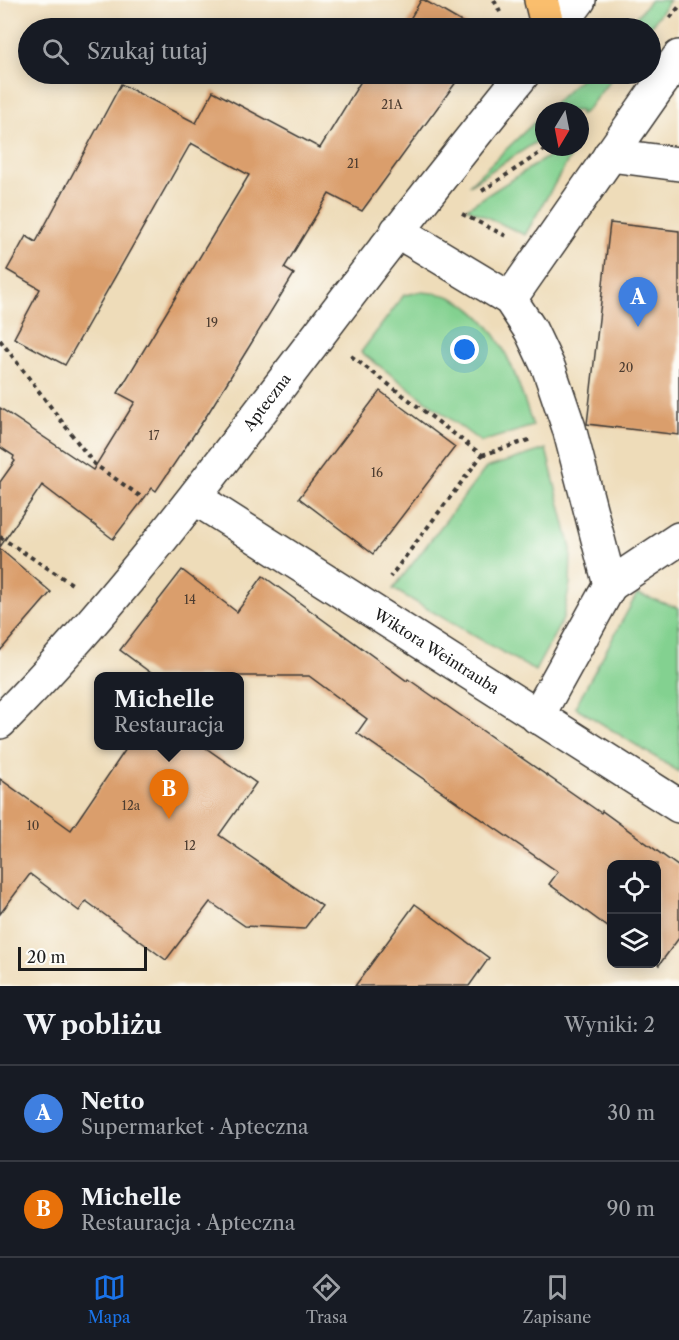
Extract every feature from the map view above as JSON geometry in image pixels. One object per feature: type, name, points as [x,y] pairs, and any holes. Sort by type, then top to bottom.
[{"type":"main road","points":[[542,0],[546,18]]},
{"type":"street","points":[[566,18],[579,0]]},
{"type":"street","points":[[661,83],[679,57]]},
{"type":"street","name":"Apteczna","points":[[0,722],[42,679],[195,498],[397,231],[515,84]]},
{"type":"street","points":[[510,299],[660,84]]},
{"type":"street","points":[[610,155],[679,164]]},
{"type":"street","points":[[397,231],[510,299],[531,331],[549,369],[568,428],[610,585]]},
{"type":"street","name":"Wiktora Weintrauba","points":[[195,498],[679,806]]},
{"type":"street","points":[[537,717],[610,585],[679,539]]},
{"type":"path","points":[[494,0],[502,18]]},
{"type":"path","points":[[482,191],[535,156]]},
{"type":"path","points":[[453,210],[542,253]]},
{"type":"path","points":[[0,340],[94,464],[146,500]]},
{"type":"path","points":[[343,350],[482,455]]},
{"type":"path","points":[[385,584],[482,455],[568,428]]},
{"type":"path","points":[[0,537],[81,591]]},
{"type":"green space","points":[[651,0],[670,0],[656,18],[635,18]]},
{"type":"green space","points":[[574,84],[607,84],[589,107],[589,102],[555,102]]},
{"type":"green space","points":[[535,122],[535,143],[469,185]]},
{"type":"green space","points":[[549,156],[571,156],[525,235],[467,208]]},
{"type":"green space","points":[[421,292],[449,296],[470,308],[484,321],[496,336],[514,371],[533,426],[481,442],[361,352],[404,295]]},
{"type":"green space","points":[[546,449],[571,549],[570,584],[563,619],[535,671],[393,589],[486,468]]},
{"type":"green space","points":[[637,594],[679,608],[679,772],[575,707]]},
{"type":"building","points":[[421,0],[424,0],[455,18],[411,18]]},
{"type":"building","points":[[121,84],[196,123],[213,91],[320,148],[359,84],[455,84],[362,211],[329,194],[284,268],[294,274],[207,415],[156,491],[152,488],[113,539],[42,485],[0,547],[0,482],[15,461],[14,456],[0,447],[0,408],[93,470],[135,402],[118,393],[249,175],[191,143],[65,365],[14,338],[40,289],[7,270],[26,236],[36,242]]},
{"type":"building","points":[[610,223],[679,231],[679,435],[587,424]]},
{"type":"building","points":[[380,391],[455,447],[373,554],[299,498]]},
{"type":"building","points":[[0,549],[51,592],[0,651]]},
{"type":"building","points":[[182,570],[237,612],[263,576],[407,681],[408,679],[601,813],[602,811],[679,867],[679,938],[661,962],[661,860],[607,860],[607,926],[549,884],[558,872],[357,733],[367,719],[309,676],[244,676],[244,672],[150,672],[120,650]]},
{"type":"building","points":[[125,750],[209,750],[256,783],[219,835],[322,906],[304,929],[245,926],[210,902],[166,960],[86,901],[79,911],[30,874],[0,914],[0,779],[71,830]]},
{"type":"building","points":[[415,904],[489,958],[469,986],[355,986]]},
{"type":"place","name":"Netto","points":[[638,327]]},
{"type":"place","name":"Michelle","points":[[169,819]]}]
